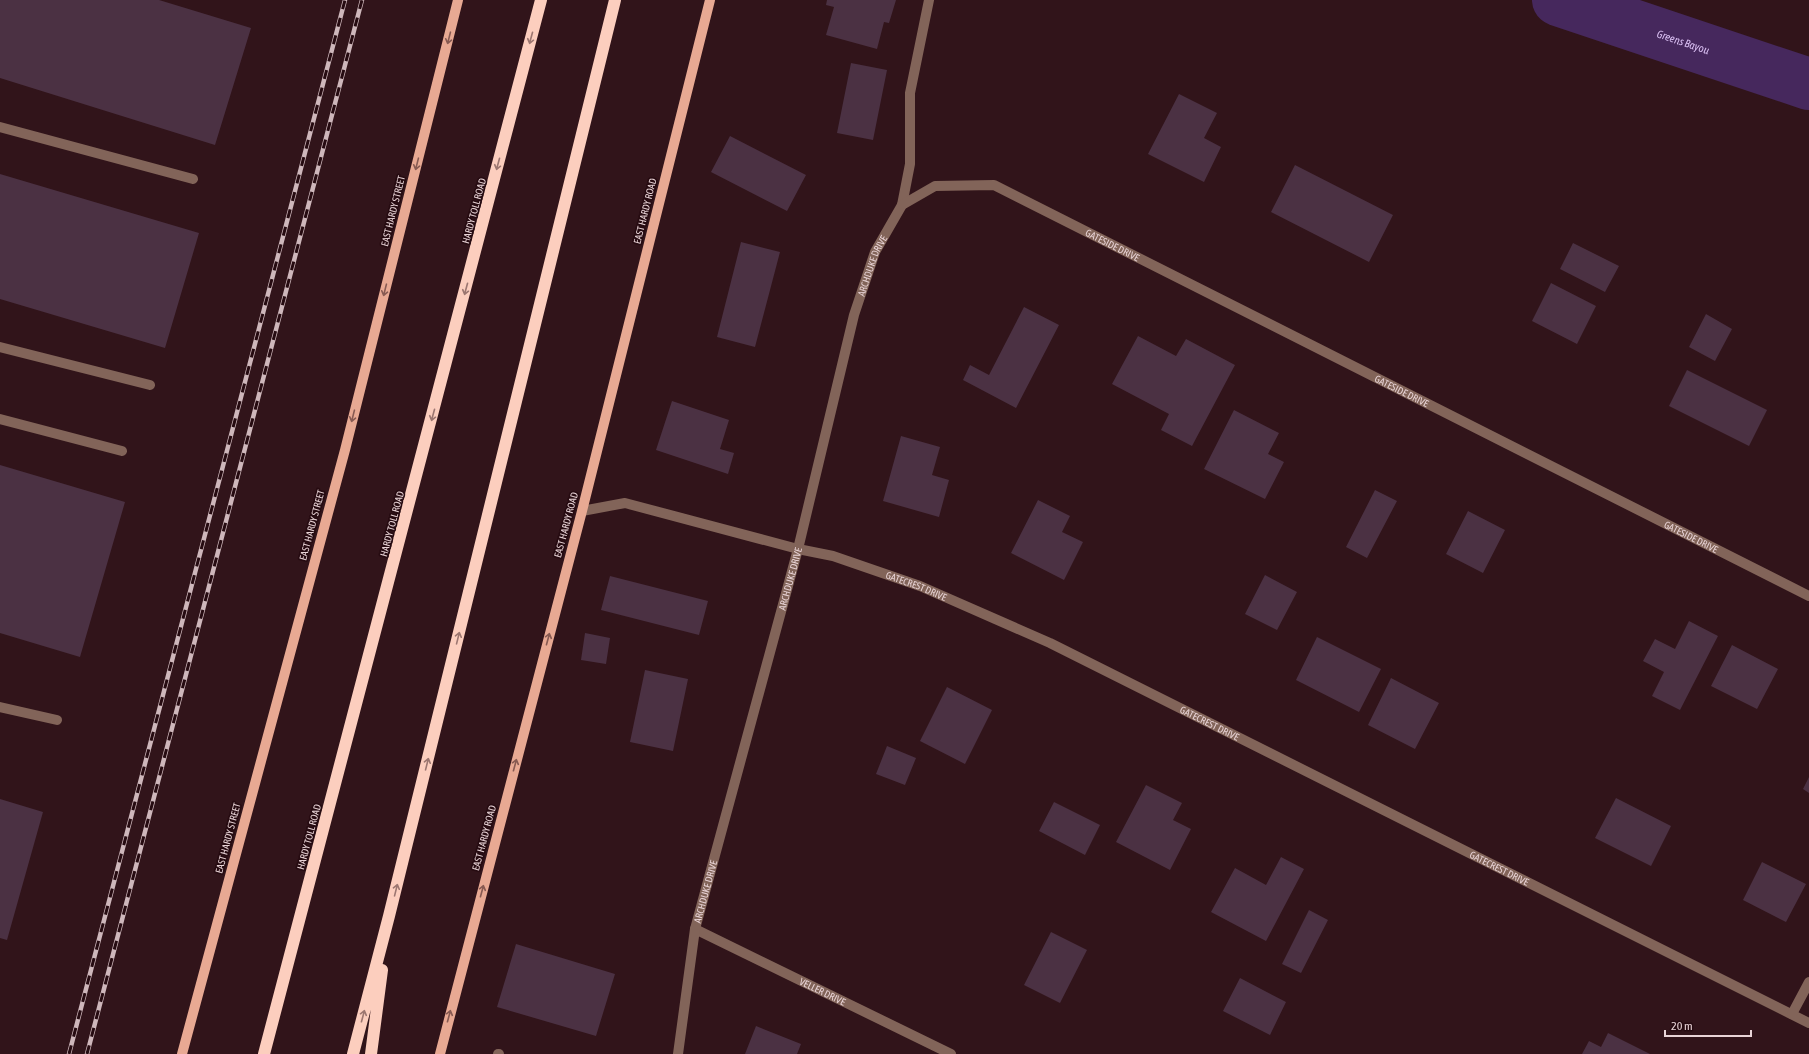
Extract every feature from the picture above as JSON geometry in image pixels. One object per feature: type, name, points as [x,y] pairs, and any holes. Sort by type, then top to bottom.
[{"type":"highway","name":"HARDY TOLL ROAD","points":[[264,1054],[541,0]]},
{"type":"highway","points":[[353,1054],[389,916],[615,0]]},
{"type":"highway","points":[[371,1054],[389,916]]},
{"type":"main road","name":"EAST HARDY STREET","points":[[182,1054],[345,450],[458,0]]},
{"type":"main road","name":"EAST HARDY ROAD","points":[[440,1054],[582,511],[710,0]]},
{"type":"street","points":[[902,205],[910,164],[910,93],[929,0]]},
{"type":"street","points":[[0,127],[193,179]]},
{"type":"street","name":"GATESIDE DRIVE","points":[[902,205],[936,186],[994,185],[1809,596]]},
{"type":"street","name":"ARCHDUKE DRIVE","points":[[678,1054],[695,929],[798,549],[854,315],[875,252],[902,205]]},
{"type":"street","points":[[0,347],[150,385]]},
{"type":"street","points":[[0,419],[122,451]]},
{"type":"street","name":"GATECREST DRIVE","points":[[582,511],[625,503],[798,549],[833,556],[920,586],[1050,643],[1809,1023]]},
{"type":"street","points":[[0,707],[56,720]]},
{"type":"street","name":"VELLER DRIVE","points":[[695,929],[951,1054]]},
{"type":"street","points":[[1792,1014],[1809,982]]},
{"type":"building","points":[[0,0],[159,0],[251,28],[215,145],[0,78]]},
{"type":"building","points":[[827,0],[896,0],[889,23],[884,22],[877,49],[826,35],[834,7],[826,5]]},
{"type":"building","points":[[851,63],[887,70],[873,140],[837,133]]},
{"type":"building","points":[[1179,94],[1217,113],[1204,138],[1221,147],[1204,182],[1148,154]]},
{"type":"building","points":[[730,136],[806,175],[787,211],[711,172]]},
{"type":"building","points":[[1295,165],[1393,215],[1369,262],[1271,212]]},
{"type":"building","points":[[0,174],[199,233],[165,348],[0,299]]},
{"type":"building","points":[[741,242],[780,252],[755,347],[717,337]]},
{"type":"building","points":[[1573,243],[1619,266],[1605,292],[1560,269]]},
{"type":"building","points":[[1551,283],[1596,306],[1577,344],[1532,321]]},
{"type":"building","points":[[1024,307],[1059,325],[1016,408],[963,380],[970,365],[989,375]]},
{"type":"building","points":[[1706,314],[1732,329],[1715,361],[1689,347]]},
{"type":"building","points":[[1138,336],[1176,356],[1186,339],[1235,365],[1192,446],[1161,430],[1169,414],[1112,384]]},
{"type":"building","points":[[1687,370],[1767,410],[1749,446],[1669,406]]},
{"type":"building","points":[[672,401],[729,420],[720,449],[734,453],[728,474],[656,450]]},
{"type":"building","points":[[1234,410],[1279,433],[1268,454],[1284,462],[1265,499],[1204,469]]},
{"type":"building","points":[[901,436],[940,447],[932,475],[949,480],[939,517],[883,501]]},
{"type":"building","points":[[0,465],[125,502],[80,657],[0,633]]},
{"type":"building","points":[[1375,490],[1397,501],[1367,558],[1346,547]]},
{"type":"building","points":[[1038,500],[1070,516],[1062,532],[1083,542],[1064,580],[1011,553]]},
{"type":"building","points":[[1468,511],[1505,530],[1483,573],[1446,554]]},
{"type":"building","points":[[1265,575],[1297,592],[1277,630],[1245,614]]},
{"type":"building","points":[[610,576],[708,601],[699,635],[601,610]]},
{"type":"building","points":[[1689,621],[1718,636],[1680,710],[1652,696],[1664,672],[1643,661],[1655,639],[1675,649]]},
{"type":"building","points":[[585,633],[610,638],[606,664],[581,660]]},
{"type":"building","points":[[1317,637],[1381,669],[1359,712],[1296,680]]},
{"type":"building","points":[[1732,645],[1778,669],[1757,709],[1711,686]]},
{"type":"building","points":[[645,670],[688,679],[673,751],[630,742]]},
{"type":"building","points":[[1391,678],[1439,703],[1415,749],[1368,725]]},
{"type":"building","points":[[947,687],[992,710],[965,764],[920,741]]},
{"type":"building","points":[[887,746],[916,758],[905,785],[876,774]]},
{"type":"building","points":[[1809,777],[1809,793],[1803,789]]},
{"type":"building","points":[[1146,785],[1182,803],[1173,820],[1191,829],[1170,870],[1116,842]]},
{"type":"building","points":[[1616,798],[1671,826],[1651,866],[1595,838]]},
{"type":"building","points":[[0,799],[43,812],[7,940],[0,938]]},
{"type":"building","points":[[1054,802],[1100,825],[1085,855],[1039,831]]},
{"type":"building","points":[[1281,857],[1304,869],[1266,941],[1211,912],[1235,868],[1266,885]]},
{"type":"building","points":[[1762,862],[1806,884],[1786,922],[1743,900]]},
{"type":"building","points":[[1309,910],[1328,920],[1301,973],[1282,964]]},
{"type":"building","points":[[1051,932],[1087,950],[1060,1003],[1024,985]]},
{"type":"building","points":[[516,944],[615,974],[596,1036],[497,1007]]},
{"type":"building","points":[[1240,978],[1286,1002],[1270,1035],[1223,1011]]},
{"type":"building","points":[[756,1026],[801,1044],[797,1054],[745,1054]]},
{"type":"building","points":[[1608,1033],[1650,1054],[1582,1054],[1589,1041],[1601,1047]]},
{"type":"waterway","name":"Greens Bayou","points":[[1558,0],[1809,84]]},
{"type":"railway","points":[[69,1054],[345,0]]},
{"type":"railway","points":[[87,1054],[362,0]]}]
